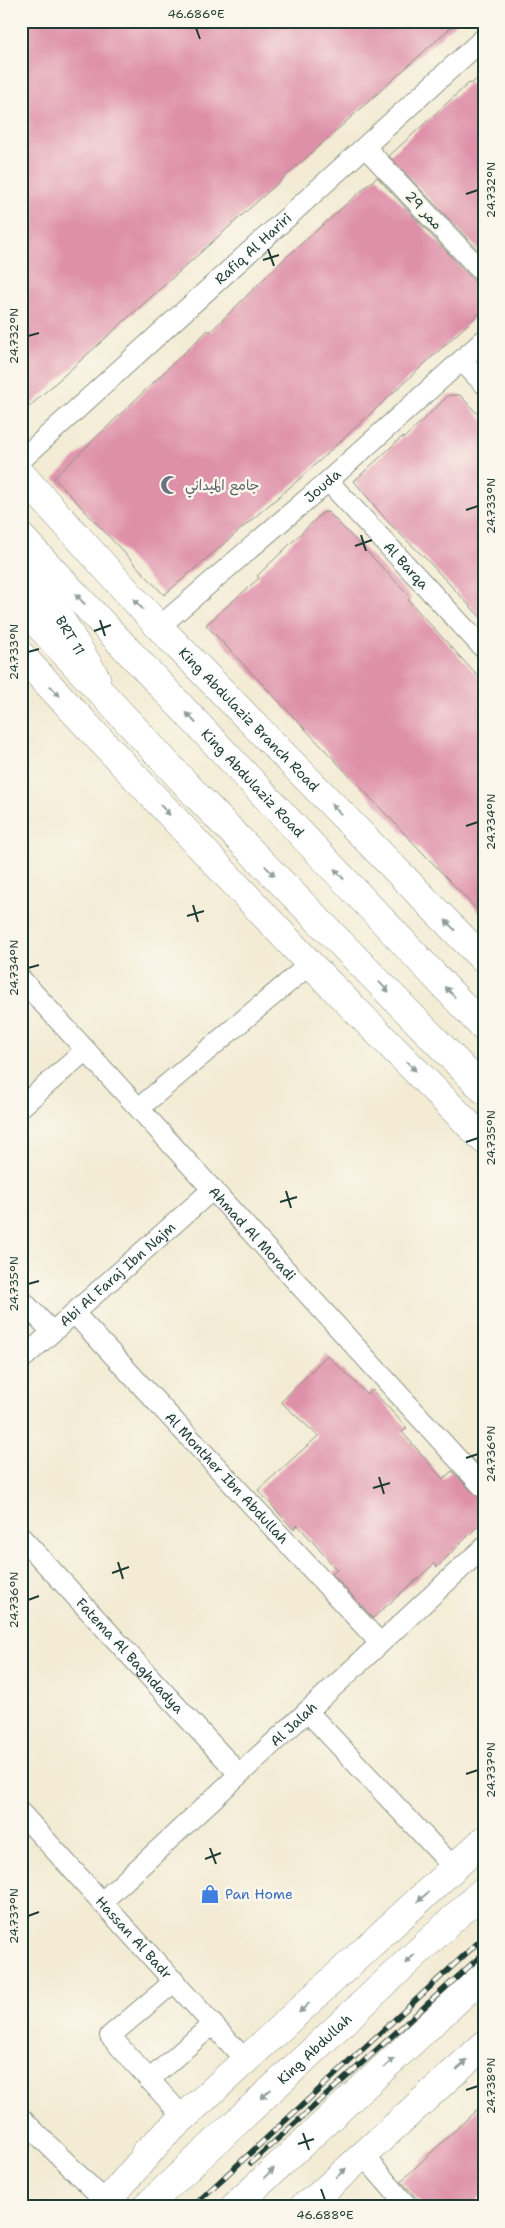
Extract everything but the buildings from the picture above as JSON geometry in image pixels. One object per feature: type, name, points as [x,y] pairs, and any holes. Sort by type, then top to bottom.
[{"type":"main road","name":"King Abdulaziz Branch Road","points":[[21,474],[159,627],[484,960]]},
{"type":"main road","name":"King Abdulaziz Road","points":[[21,537],[484,1028]]},
{"type":"main road","name":"BRT 11","points":[[21,574],[61,620],[111,701]]},
{"type":"main road","points":[[21,606],[198,797],[484,1090]]},
{"type":"main road","points":[[21,655],[310,964],[484,1140]]},
{"type":"main road","points":[[198,797],[202,813],[212,832],[282,911],[358,992],[381,1035]]},
{"type":"main road","points":[[96,2203],[163,2136],[484,1840]]},
{"type":"main road","name":"King Abdullah","points":[[146,2207],[484,1890]]},
{"type":"main road","points":[[234,2207],[484,1975]]},
{"type":"main road","points":[[307,2204],[484,2045]]},
{"type":"street","name":"Rafiq Al Hariri","points":[[21,460],[484,38]]},
{"type":"street","name":"ممر 29","points":[[365,147],[484,274]]},
{"type":"street","name":"Jouda","points":[[159,627],[328,481],[484,340]]},
{"type":"street","points":[[462,361],[484,384]]},
{"type":"street","name":"Al Barqa","points":[[328,481],[484,649]]},
{"type":"street","points":[[139,1108],[310,964]]},
{"type":"street","name":"Ahmad Al Moradi","points":[[21,979],[484,1488]]},
{"type":"street","points":[[21,1107],[86,1050]]},
{"type":"street","name":"Abi Al Faraj Ibn Najm","points":[[21,1360],[212,1189]]},
{"type":"street","points":[[21,1299],[52,1332]]},
{"type":"street","name":"Al Monther Ibn Abdullah","points":[[74,1313],[380,1643]]},
{"type":"street","name":"Fatema Al Baghdadya","points":[[21,1538],[240,1774]]},
{"type":"street","name":"Al Jalah","points":[[103,1901],[484,1547]]},
{"type":"street","points":[[307,1711],[454,1868]]},
{"type":"street","name":"Hassan Al Badr","points":[[21,1813],[103,1901],[246,2061]]},
{"type":"street","points":[[175,1981],[110,2036],[184,2118]]},
{"type":"street","points":[[149,2080],[213,2024]]},
{"type":"street","points":[[21,2118],[96,2203]]},
{"type":"street","points":[[362,2154],[408,2207]]},
{"type":"railway","points":[[192,2207],[484,1937]]},
{"type":"railway","points":[[251,2163],[484,1953]]},
{"type":"place","name":"جامع الميداني","points":[[170,485]]},
{"type":"place","name":"Pan Home","points":[[210,1894]]}]
